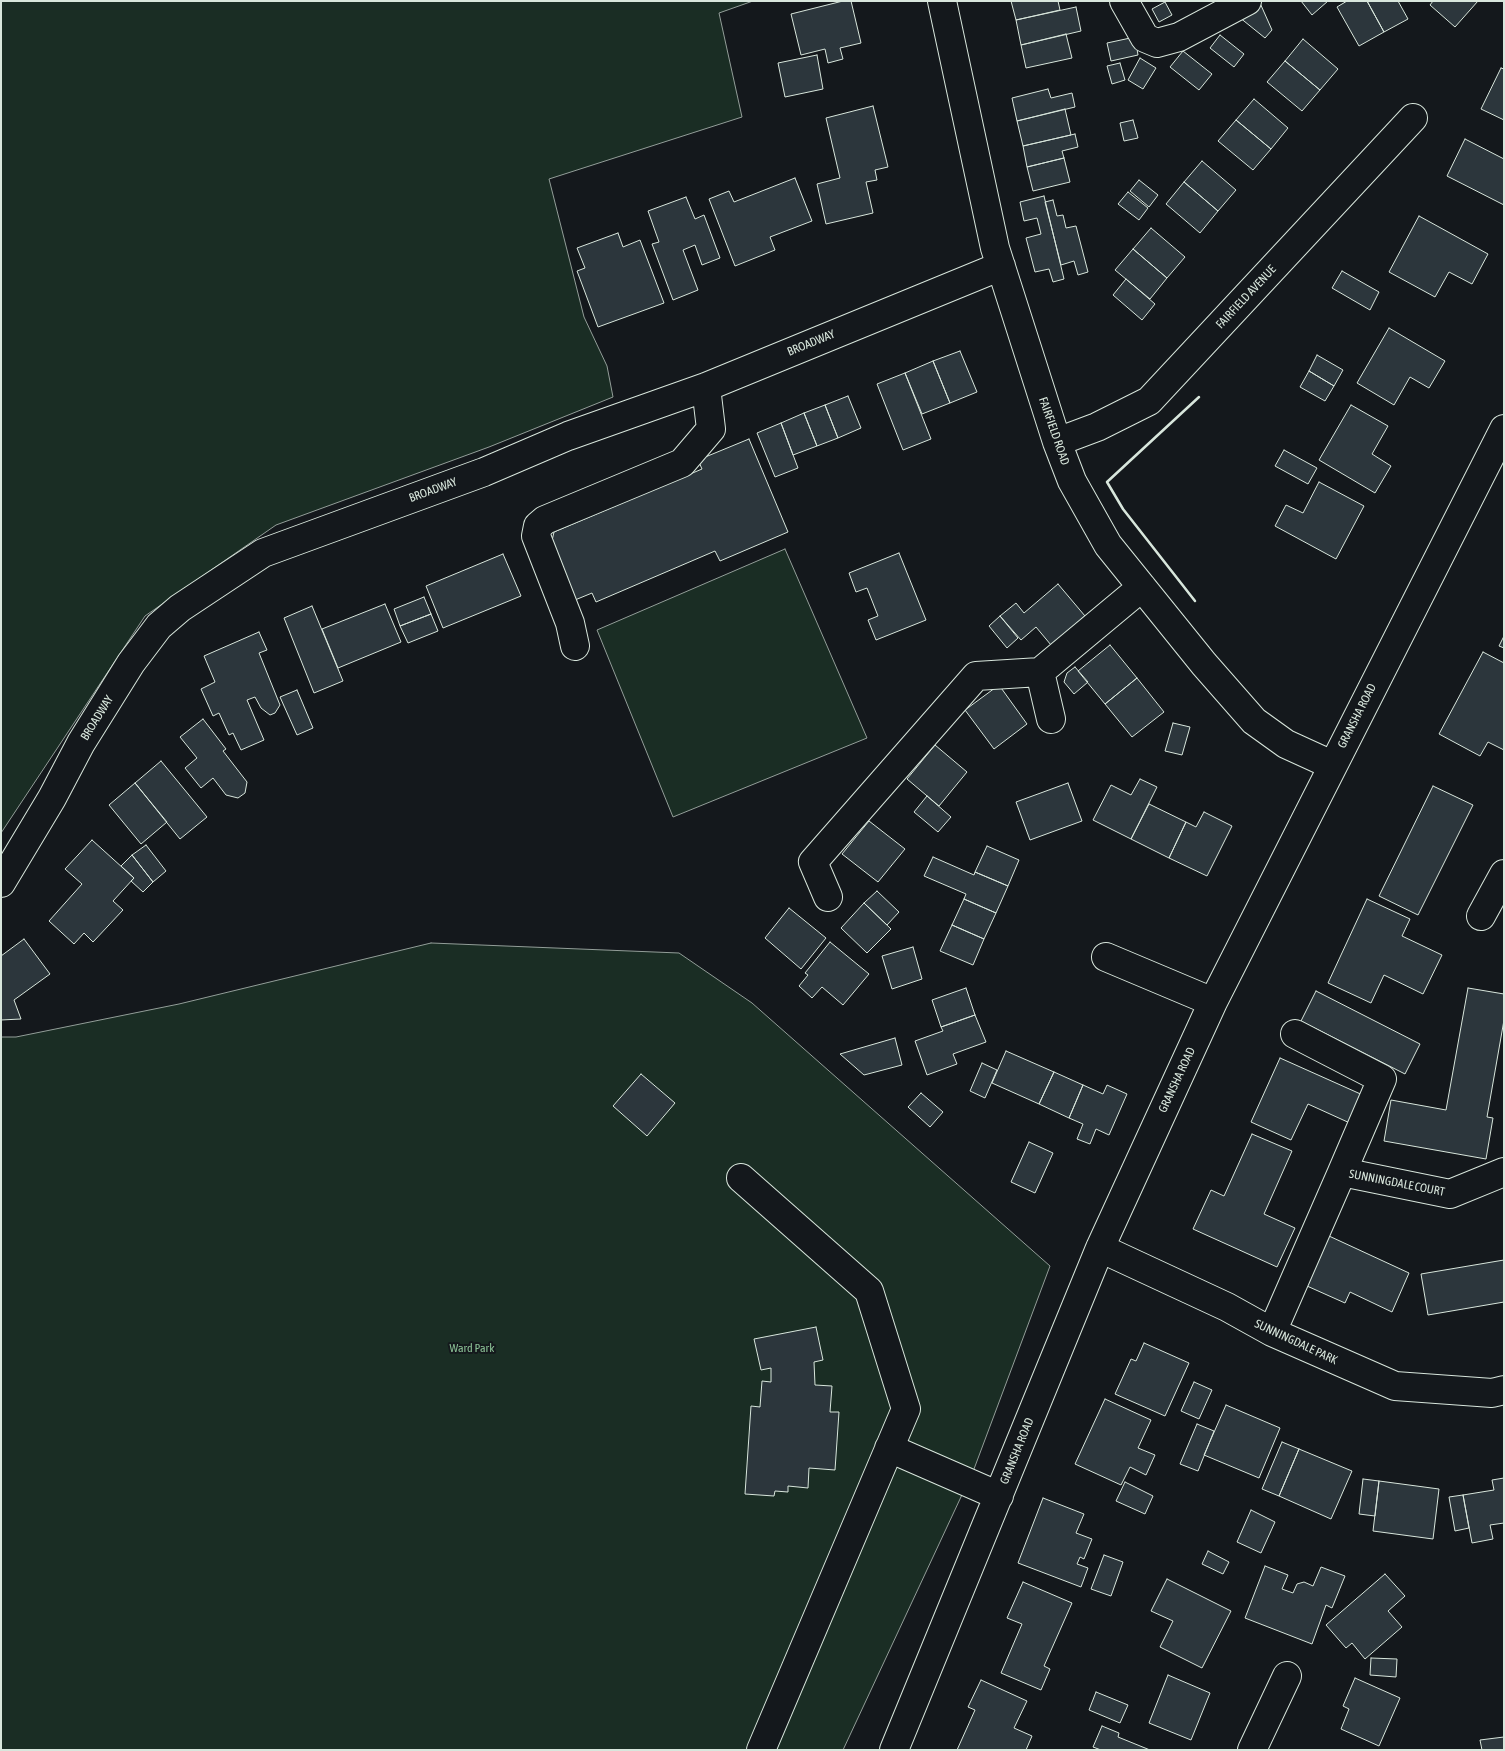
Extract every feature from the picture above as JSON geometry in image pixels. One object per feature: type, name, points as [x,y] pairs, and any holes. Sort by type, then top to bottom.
[{"type":"street","name":"FAIRFIELD ROAD","points":[[942,1],[1001,266],[1056,442],[1089,515],[1108,545],[1142,588],[1254,721],[1286,744],[1332,765]]},
{"type":"street","points":[[1124,1],[1145,38],[1157,43],[1179,37],[1248,1]]},
{"type":"street","name":"FAIRFIELD AVENUE","points":[[1056,442],[1097,426],[1149,401],[1413,118]]},
{"type":"street","name":"BROADWAY","points":[[1,883],[52,798],[81,744],[131,663],[159,626],[180,608],[263,553],[484,472],[568,436],[706,387],[1001,266]]},
{"type":"street","points":[[575,646],[570,623],[536,536],[538,526],[682,463],[711,429],[706,387]]},
{"type":"street","name":"GRANSHA ROAD","points":[[894,1750],[1100,1248],[1213,1002],[1504,429]]},
{"type":"street","points":[[828,897],[813,862],[976,676],[1040,672],[1142,588]]},
{"type":"street","points":[[1040,672],[1051,719]]},
{"type":"street","points":[[1481,916],[1504,874]]},
{"type":"street","points":[[1106,957],[1213,1002]]},
{"type":"street","points":[[1295,1034],[1382,1079],[1342,1172]]},
{"type":"street","name":"SUNNINGDALE COURT","points":[[1272,1332],[1342,1172],[1450,1194],[1504,1172]]},
{"type":"street","points":[[741,1178],[869,1291],[906,1410],[761,1750]]},
{"type":"street","name":"SUNNINGDALE PARK","points":[[1100,1248],[1227,1308],[1272,1332],[1395,1386],[1492,1393],[1504,1390]]},
{"type":"street","points":[[889,1448],[999,1496]]},
{"type":"street","points":[[1252,1750],[1287,1676]]},
{"type":"green space","points":[[1,1],[753,1],[719,13],[742,117],[549,179],[584,317],[607,366],[613,397],[489,447],[276,525],[145,616],[1,833]]},
{"type":"green space","points":[[785,549],[867,738],[673,817],[597,630]]},
{"type":"green space","name":"Ward Park","points":[[431,943],[679,953],[752,1003],[1050,1266],[974,1469],[843,1750],[1,1750],[1,1037],[16,1037],[179,1004]]},
{"type":"building","points":[[843,1],[851,1],[861,43],[840,48],[843,59],[828,63],[825,49],[801,55],[791,14]]},
{"type":"building","points":[[1011,1],[1058,1],[1060,10],[1016,20]]},
{"type":"building","points":[[1301,1],[1328,1],[1312,15]]},
{"type":"building","points":[[1347,1],[1367,1],[1384,32],[1359,46],[1337,7]]},
{"type":"building","points":[[1367,1],[1398,1],[1408,19],[1384,32]]},
{"type":"building","points":[[1433,1],[1478,1],[1455,27],[1430,5]]},
{"type":"building","points":[[1165,2],[1172,15],[1159,22],[1152,9]]},
{"type":"building","points":[[1260,3],[1272,30],[1265,38],[1239,17]]},
{"type":"building","points":[[1076,7],[1081,31],[1021,45],[1016,20]]},
{"type":"building","points":[[1066,34],[1072,58],[1026,68],[1021,45]]},
{"type":"building","points":[[1220,35],[1244,54],[1234,67],[1210,48]]},
{"type":"building","points":[[1135,37],[1138,55],[1111,61],[1107,43]]},
{"type":"building","points":[[1303,39],[1338,69],[1320,90],[1285,61]]},
{"type":"building","points":[[1183,51],[1212,74],[1199,90],[1170,67]]},
{"type":"building","points":[[817,55],[823,89],[785,97],[778,63]]},
{"type":"building","points":[[1140,58],[1156,68],[1143,89],[1128,80]]},
{"type":"building","points":[[1285,61],[1320,90],[1302,111],[1267,82]]},
{"type":"building","points":[[1120,63],[1125,80],[1112,84],[1107,66]]},
{"type":"building","points":[[1501,68],[1504,69],[1504,120],[1481,109]]},
{"type":"building","points":[[1048,89],[1051,98],[1072,93],[1075,107],[1017,121],[1012,98]]},
{"type":"building","points":[[1254,99],[1288,128],[1271,149],[1236,120]]},
{"type":"building","points":[[873,106],[888,167],[875,170],[877,180],[866,182],[873,213],[826,224],[817,184],[840,178],[826,118]]},
{"type":"building","points":[[1065,109],[1071,135],[1023,146],[1017,121]]},
{"type":"building","points":[[1133,120],[1138,138],[1124,141],[1120,123]]},
{"type":"building","points":[[1236,120],[1271,149],[1253,170],[1218,141]]},
{"type":"building","points":[[1075,134],[1078,147],[1062,151],[1064,158],[1027,167],[1023,146]]},
{"type":"building","points":[[1465,139],[1504,159],[1504,205],[1447,176]]},
{"type":"building","points":[[1064,158],[1070,182],[1033,191],[1027,167]]},
{"type":"building","points":[[1202,161],[1236,190],[1218,211],[1184,182]]},
{"type":"building","points":[[795,178],[812,221],[770,237],[775,250],[735,266],[709,199],[729,191],[734,202]]},
{"type":"building","points":[[1139,180],[1158,195],[1149,207],[1130,191]]},
{"type":"building","points":[[1184,182],[1218,211],[1200,233],[1166,204]]},
{"type":"building","points":[[1128,192],[1148,208],[1139,220],[1118,204]]},
{"type":"building","points":[[1044,196],[1064,279],[1053,282],[1049,269],[1035,272],[1026,238],[1041,234],[1037,218],[1024,221],[1020,202]]},
{"type":"building","points":[[686,197],[695,219],[704,215],[720,258],[702,265],[695,245],[683,250],[698,290],[673,300],[652,244],[659,242],[648,211]]},
{"type":"building","points":[[1053,200],[1057,216],[1063,215],[1066,228],[1076,226],[1088,272],[1078,275],[1074,261],[1061,265],[1045,202]]},
{"type":"building","points":[[1419,216],[1488,254],[1472,284],[1449,272],[1435,297],[1389,272]]},
{"type":"building","points":[[1151,228],[1185,257],[1167,278],[1133,249]]},
{"type":"building","points":[[618,233],[623,247],[640,240],[664,303],[598,327],[577,271],[585,268],[577,248]]},
{"type":"building","points":[[1133,249],[1167,278],[1150,299],[1115,270]]},
{"type":"building","points":[[1342,271],[1379,292],[1370,310],[1332,288]]},
{"type":"building","points":[[1126,279],[1155,304],[1142,320],[1113,295]]},
{"type":"building","points":[[1389,328],[1445,361],[1429,388],[1410,377],[1394,405],[1357,383]]},
{"type":"building","points":[[960,351],[977,392],[950,403],[933,361]]},
{"type":"building","points":[[1317,355],[1343,370],[1334,386],[1309,371]]},
{"type":"building","points":[[933,361],[950,403],[922,414],[905,373]]},
{"type":"building","points":[[1309,371],[1334,386],[1325,401],[1300,387]]},
{"type":"building","points":[[905,373],[931,439],[903,450],[877,384]]},
{"type":"building","points":[[848,396],[861,428],[838,438],[825,405]]},
{"type":"building","points":[[825,405],[838,438],[817,446],[804,413]]},
{"type":"building","points":[[1351,405],[1388,426],[1372,454],[1391,466],[1375,493],[1319,460]]},
{"type":"building","points":[[804,413],[817,446],[793,455],[781,423]]},
{"type":"building","points":[[781,423],[798,468],[775,477],[757,433]]},
{"type":"building","points":[[749,439],[788,532],[720,561],[715,551],[596,602],[592,593],[575,600],[551,545],[554,532],[702,469],[698,460]]},
{"type":"building","points":[[1284,450],[1317,468],[1308,484],[1275,466]]},
{"type":"building","points":[[1319,482],[1364,506],[1336,559],[1275,526],[1286,505],[1303,513]]},
{"type":"building","points":[[899,553],[926,620],[876,640],[868,620],[878,616],[867,588],[856,592],[849,573]]},
{"type":"building","points":[[503,554],[521,596],[443,628],[426,586]]},
{"type":"building","points":[[1058,584],[1085,616],[1051,645],[1036,627],[1021,640],[1000,616],[1016,603],[1024,613]]},
{"type":"building","points":[[424,597],[431,614],[400,626],[394,609]]},
{"type":"building","points":[[385,604],[401,642],[338,668],[322,629]]},
{"type":"building","points":[[312,606],[343,681],[314,693],[284,618]]},
{"type":"building","points":[[431,614],[438,631],[408,643],[400,626]]},
{"type":"building","points":[[1000,616],[1018,638],[1007,648],[989,626]]},
{"type":"building","points":[[259,632],[267,650],[259,653],[280,705],[275,713],[270,715],[261,708],[255,697],[247,700],[264,740],[241,750],[233,733],[229,735],[219,713],[213,716],[201,689],[215,682],[204,656]]},
{"type":"building","points":[[1504,636],[1504,648],[1499,646]]},
{"type":"building","points":[[1110,645],[1137,678],[1105,704],[1078,671]]},
{"type":"building","points":[[1483,652],[1504,663],[1504,750],[1488,742],[1480,756],[1439,734]]},
{"type":"building","points":[[1075,667],[1088,682],[1074,694],[1064,682],[1067,673]]},
{"type":"building","points":[[1137,678],[1164,712],[1132,737],[1105,704]]},
{"type":"building","points":[[999,685],[1027,724],[994,749],[965,710]]},
{"type":"building","points":[[297,690],[313,728],[297,735],[280,697]]},
{"type":"building","points":[[203,719],[226,749],[223,751],[247,782],[245,793],[238,798],[226,795],[213,778],[201,788],[185,768],[197,758],[180,737]]},
{"type":"building","points":[[1173,723],[1190,727],[1182,755],[1165,751]]},
{"type":"building","points":[[935,745],[967,772],[939,806],[907,779]]},
{"type":"building","points":[[161,761],[207,817],[180,839],[135,783]]},
{"type":"building","points":[[1140,779],[1157,787],[1131,839],[1093,820],[1111,785],[1131,795]]},
{"type":"building","points":[[135,783],[167,822],[141,844],[109,805]]},
{"type":"building","points":[[1068,783],[1082,821],[1030,840],[1016,802]]},
{"type":"building","points":[[1433,786],[1473,805],[1418,915],[1379,896]]},
{"type":"building","points":[[927,796],[951,817],[938,832],[914,812]]},
{"type":"building","points":[[1149,804],[1186,822],[1169,858],[1131,839]]},
{"type":"building","points":[[1204,812],[1232,826],[1207,876],[1169,858],[1186,822],[1196,827]]},
{"type":"building","points":[[869,821],[905,849],[878,882],[842,854]]},
{"type":"building","points":[[92,840],[134,878],[113,901],[123,910],[93,942],[84,933],[74,944],[49,921],[82,884],[65,869]]},
{"type":"building","points":[[146,845],[166,871],[153,882],[132,855]]},
{"type":"building","points":[[987,846],[1019,860],[1008,886],[975,872]]},
{"type":"building","points":[[132,855],[153,882],[143,892],[131,881],[134,878],[121,866]]},
{"type":"building","points":[[933,857],[974,875],[975,872],[1008,886],[996,913],[964,899],[966,894],[924,876]]},
{"type":"building","points":[[877,891],[899,912],[887,925],[864,903]]},
{"type":"building","points":[[964,899],[996,913],[984,939],[952,925]]},
{"type":"building","points":[[1367,899],[1410,919],[1402,936],[1442,955],[1423,994],[1384,975],[1371,1003],[1328,983]]},
{"type":"building","points":[[864,903],[891,929],[867,953],[841,928]]},
{"type":"building","points":[[789,908],[826,938],[801,969],[765,938]]},
{"type":"building","points":[[952,925],[984,939],[973,965],[940,951]]},
{"type":"building","points":[[24,939],[50,974],[14,1000],[21,1019],[1,1020],[1,956]]},
{"type":"building","points":[[830,942],[869,974],[843,1005],[822,987],[812,998],[799,986],[808,975],[805,973]]},
{"type":"building","points":[[913,947],[922,979],[892,989],[882,956]]},
{"type":"building","points":[[966,988],[975,1015],[941,1027],[932,1000]]},
{"type":"building","points":[[1468,988],[1504,994],[1504,1020],[1487,1117],[1493,1118],[1486,1159],[1384,1141],[1391,1100],[1446,1110]]},
{"type":"building","points":[[1316,991],[1420,1044],[1405,1074],[1301,1021]]},
{"type":"building","points":[[975,1015],[986,1042],[953,1054],[957,1064],[927,1075],[915,1041],[943,1031],[941,1027]]},
{"type":"building","points":[[895,1038],[902,1065],[864,1075],[840,1054]]},
{"type":"building","points":[[1006,1051],[1054,1072],[1039,1104],[992,1083]]},
{"type":"building","points":[[1280,1058],[1365,1096],[1352,1124],[1308,1104],[1291,1140],[1251,1122]]},
{"type":"building","points":[[982,1063],[997,1070],[985,1098],[970,1091]]},
{"type":"building","points":[[1054,1072],[1083,1085],[1069,1118],[1039,1104]]},
{"type":"building","points":[[641,1074],[675,1103],[647,1136],[613,1106]]},
{"type":"building","points":[[1083,1085],[1103,1094],[1107,1085],[1127,1094],[1109,1135],[1096,1129],[1090,1144],[1077,1139],[1083,1124],[1069,1118]]},
{"type":"building","points":[[921,1093],[943,1112],[930,1127],[908,1107]]},
{"type":"building","points":[[1252,1134],[1292,1151],[1264,1214],[1295,1228],[1277,1267],[1193,1229],[1211,1190],[1224,1196]]},
{"type":"building","points":[[1029,1142],[1053,1153],[1035,1193],[1011,1182]]},
{"type":"building","points":[[1329,1236],[1409,1273],[1392,1312],[1350,1292],[1345,1303],[1307,1286]]},
{"type":"building","points":[[1504,1260],[1504,1302],[1428,1315],[1421,1274]]},
{"type":"building","points":[[816,1327],[823,1360],[814,1362],[815,1385],[832,1386],[830,1412],[839,1412],[835,1470],[809,1468],[808,1488],[788,1486],[788,1492],[775,1491],[774,1496],[745,1494],[751,1406],[760,1407],[762,1381],[771,1382],[771,1368],[761,1370],[754,1339]]},
{"type":"building","points":[[1144,1343],[1189,1363],[1165,1416],[1115,1394],[1131,1359],[1136,1361]]},
{"type":"building","points":[[1194,1382],[1212,1390],[1199,1419],[1181,1411]]},
{"type":"building","points":[[1105,1399],[1151,1420],[1138,1448],[1155,1455],[1146,1475],[1130,1467],[1121,1485],[1075,1464]]},
{"type":"building","points":[[1226,1405],[1280,1428],[1259,1478],[1204,1455]]},
{"type":"building","points":[[1197,1424],[1214,1431],[1198,1471],[1180,1464]]},
{"type":"building","points":[[1282,1442],[1299,1449],[1279,1496],[1262,1489]]},
{"type":"building","points":[[1299,1449],[1352,1471],[1331,1519],[1279,1496]]},
{"type":"building","points":[[1504,1478],[1504,1523],[1490,1525],[1493,1539],[1472,1543],[1463,1495],[1494,1490],[1492,1480]]},
{"type":"building","points":[[1363,1479],[1379,1481],[1375,1516],[1359,1514]]},
{"type":"building","points":[[1379,1481],[1439,1489],[1433,1539],[1373,1531]]},
{"type":"building","points":[[1125,1482],[1153,1496],[1145,1514],[1116,1501]]},
{"type":"building","points":[[1463,1495],[1469,1528],[1455,1531],[1449,1497]]},
{"type":"building","points":[[1043,1498],[1084,1514],[1076,1533],[1092,1539],[1084,1559],[1080,1557],[1077,1564],[1088,1568],[1081,1587],[1018,1563]]},
{"type":"building","points":[[1251,1510],[1275,1522],[1261,1553],[1237,1542]]},
{"type":"building","points":[[1208,1551],[1229,1562],[1223,1574],[1202,1564]]},
{"type":"building","points":[[1104,1555],[1123,1562],[1111,1596],[1091,1589]]},
{"type":"building","points":[[1265,1566],[1288,1575],[1282,1589],[1293,1593],[1297,1584],[1304,1582],[1313,1586],[1321,1567],[1345,1576],[1332,1608],[1326,1605],[1312,1644],[1245,1618]]},
{"type":"building","points":[[1385,1574],[1405,1596],[1388,1611],[1402,1627],[1365,1659],[1352,1643],[1346,1648],[1326,1625]]},
{"type":"building","points":[[1167,1579],[1231,1611],[1202,1668],[1160,1647],[1173,1621],[1151,1611]]},
{"type":"building","points":[[1023,1582],[1072,1603],[1044,1666],[1050,1669],[1041,1690],[1001,1673],[1022,1624],[1007,1618]]},
{"type":"building","points":[[1371,1658],[1397,1659],[1396,1677],[1370,1675]]},
{"type":"building","points":[[1168,1675],[1210,1693],[1191,1740],[1149,1723]]},
{"type":"building","points":[[1355,1678],[1400,1698],[1379,1746],[1341,1729],[1349,1709],[1343,1706]]},
{"type":"building","points":[[981,1680],[1027,1701],[1014,1728],[1032,1736],[1026,1750],[957,1750],[975,1710],[968,1707]]},
{"type":"building","points":[[1096,1692],[1128,1705],[1120,1723],[1089,1710]]},
{"type":"building","points":[[1102,1726],[1119,1733],[1118,1737],[1150,1750],[1101,1750],[1093,1747]]},
{"type":"building","points":[[1504,1737],[1504,1750],[1482,1750],[1480,1740]]},
{"type":"wall","points":[[1195,601],[1123,509],[1107,482],[1199,397]]}]
